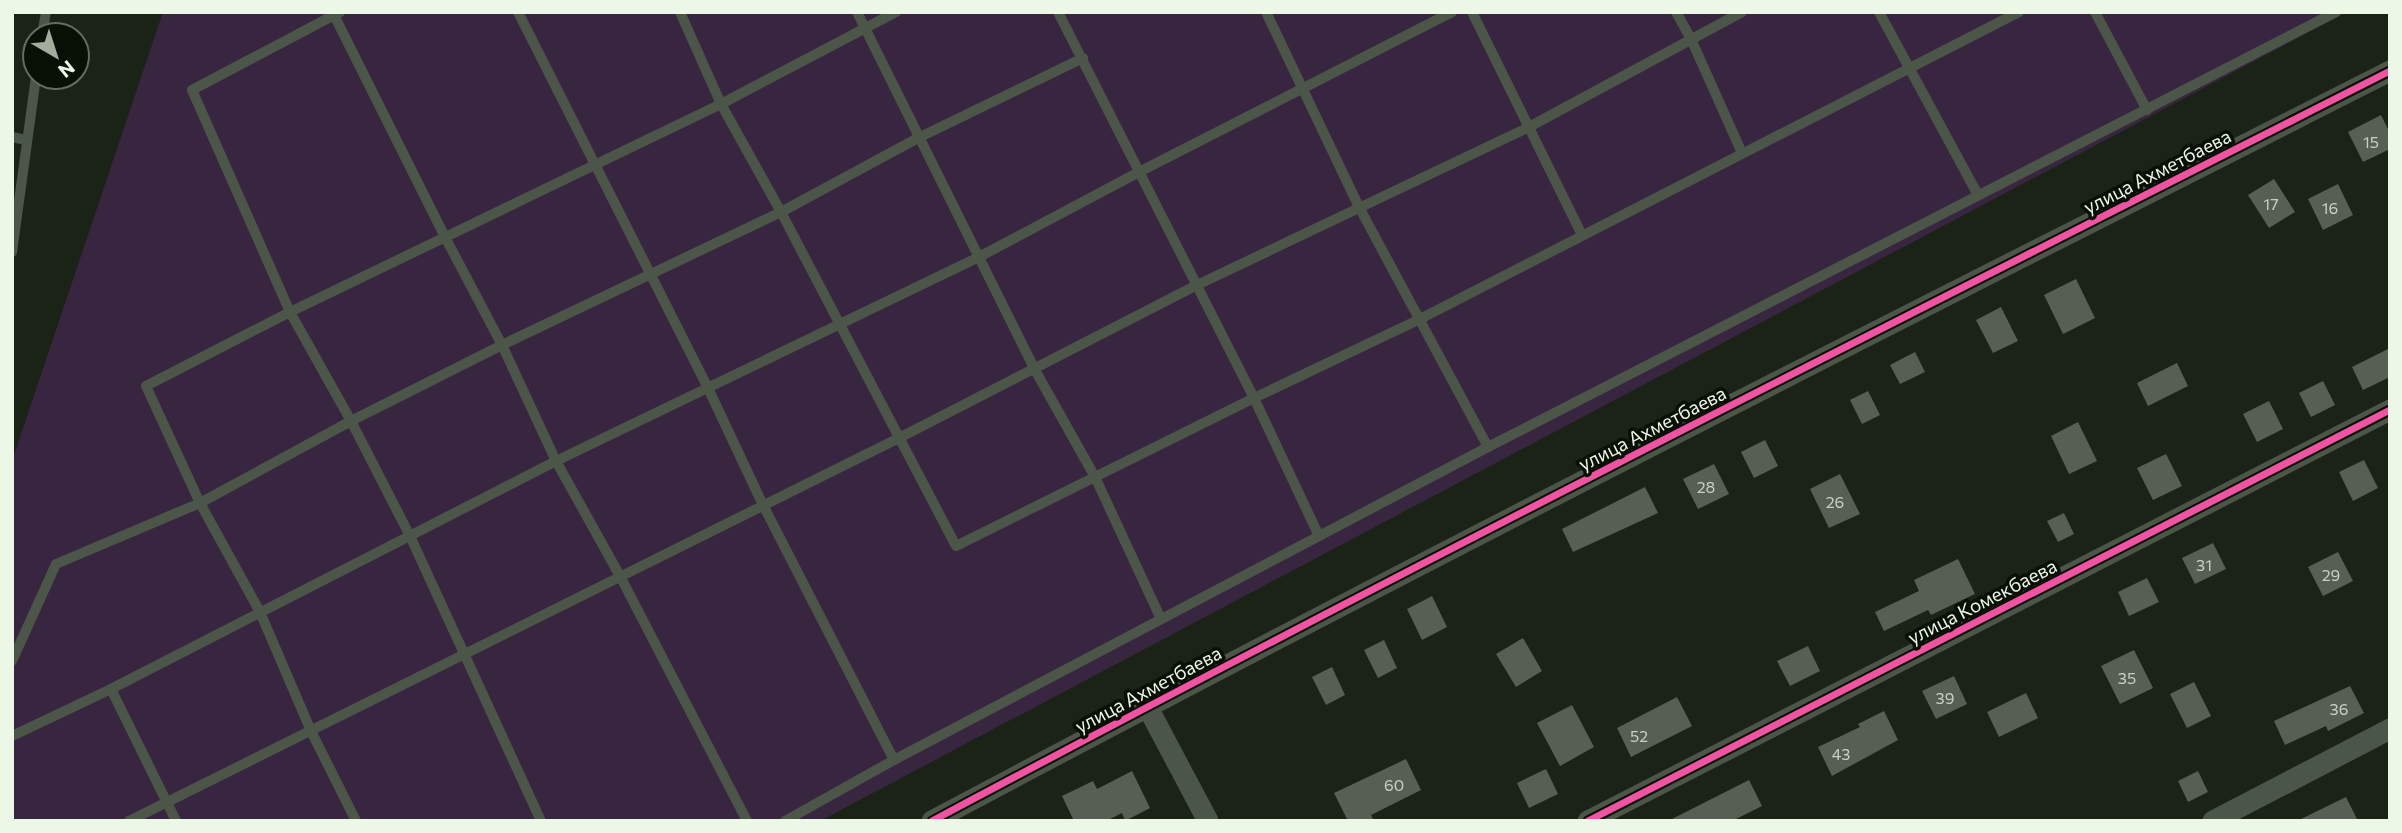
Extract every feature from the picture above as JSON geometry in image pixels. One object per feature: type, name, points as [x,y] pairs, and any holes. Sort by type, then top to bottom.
[{"type":"street","name":"улица Ахметбаева","points":[[932,821],[1147,706],[1877,330],[2390,71]]},
{"type":"street","name":"улица Комекбаева","points":[[1588,821],[2390,410]]},
{"type":"street","points":[[1147,706],[1208,821]]},
{"type":"street","points":[[2213,821],[2390,729]]},
{"type":"lane","points":[[518,12],[708,388],[763,505],[894,760]]},
{"type":"lane","points":[[680,12],[721,104],[781,212],[956,546],[1418,320],[2019,12]]},
{"type":"lane","points":[[857,12],[1035,370],[1095,477],[1161,619]]},
{"type":"lane","points":[[356,821],[311,731],[260,612],[200,503],[146,386],[290,312],[721,104],[896,12]]},
{"type":"lane","points":[[1058,12],[1254,398],[1319,536]]},
{"type":"lane","points":[[1266,12],[1359,207],[1488,447]]},
{"type":"lane","points":[[12,737],[556,461],[979,257],[1452,12]]},
{"type":"lane","points":[[1472,12],[1582,235]]},
{"type":"lane","points":[[1676,12],[1691,39],[1742,153]]},
{"type":"lane","points":[[129,821],[1035,370],[1195,286],[1529,127],[1742,12]]},
{"type":"lane","points":[[1879,12],[1978,195]]},
{"type":"lane","points":[[2095,12],[2147,110]]},
{"type":"lane","points":[[785,821],[894,760],[1488,447],[2336,12]]},
{"type":"lane","points":[[541,821],[410,536],[351,421],[290,312],[192,90],[337,14],[444,237],[502,345],[556,461],[620,576],[747,821]]},
{"type":"lane","points":[[12,661],[56,564],[200,503],[351,421],[502,345],[781,212],[918,138],[1083,58]]},
{"type":"lane","points":[[12,252],[34,91]]},
{"type":"lane","points":[[12,137],[26,139]]},
{"type":"lane","points":[[111,689],[176,821]]},
{"type":"shaded area","points":[[163,12],[2347,12],[820,821],[12,821],[12,461]]},
{"type":"building","points":[[2381,115],[2390,133],[2390,149],[2363,162],[2348,132]]},
{"type":"building","points":[[2274,179],[2295,212],[2269,228],[2248,195]]},
{"type":"building","points":[[2338,184],[2353,215],[2323,230],[2308,199]]},
{"type":"building","points":[[2076,279],[2095,318],[2063,334],[2044,295]]},
{"type":"building","points":[[2001,307],[2018,341],[1993,353],[1976,320]]},
{"type":"building","points":[[2390,348],[2390,377],[2363,390],[2352,367]]},
{"type":"building","points":[[1915,352],[1925,372],[1900,384],[1890,365]]},
{"type":"building","points":[[2177,363],[2188,386],[2148,406],[2137,383]]},
{"type":"building","points":[[2323,381],[2335,405],[2311,417],[2299,393]]},
{"type":"building","points":[[1868,391],[1880,415],[1862,424],[1850,400]]},
{"type":"building","points":[[2269,401],[2283,429],[2257,442],[2243,414]]},
{"type":"building","points":[[2078,422],[2097,461],[2069,474],[2051,436]]},
{"type":"building","points":[[1765,440],[1778,466],[1754,478],[1741,452]]},
{"type":"building","points":[[2166,454],[2182,486],[2153,500],[2137,468]]},
{"type":"building","points":[[2364,460],[2378,488],[2353,501],[2339,472]]},
{"type":"building","points":[[1714,464],[1729,494],[1698,509],[1683,479]]},
{"type":"building","points":[[1840,474],[1860,514],[1829,528],[1810,489]]},
{"type":"building","points":[[1645,487],[1658,513],[1573,552],[1562,529]]},
{"type":"building","points":[[2064,513],[2074,534],[2058,542],[2047,521]]},
{"type":"building","points":[[2213,543],[2226,569],[2195,584],[2182,558]]},
{"type":"building","points":[[2338,552],[2353,581],[2323,596],[2308,567]]},
{"type":"building","points":[[1958,559],[1975,594],[1931,615],[1928,610],[1884,631],[1875,612],[1919,591],[1914,580]]},
{"type":"building","points":[[2147,578],[2159,602],[2129,616],[2118,592]]},
{"type":"building","points":[[1432,596],[1447,627],[1422,640],[1407,609]]},
{"type":"building","points":[[1523,638],[1542,671],[1516,687],[1496,654]]},
{"type":"building","points":[[1384,640],[1397,668],[1378,678],[1364,650]]},
{"type":"building","points":[[1808,646],[1820,671],[1790,686],[1777,661]]},
{"type":"building","points":[[2134,650],[2153,688],[2120,704],[2101,666]]},
{"type":"building","points":[[1332,667],[1345,695],[1326,705],[1312,677]]},
{"type":"building","points":[[1954,676],[1967,704],[1936,719],[1922,691]]},
{"type":"building","points":[[2194,682],[2211,716],[2187,728],[2170,694]]},
{"type":"building","points":[[2350,686],[2364,713],[2328,731],[2326,726],[2285,745],[2274,721]]},
{"type":"building","points":[[2026,693],[2038,718],[1999,737],[1987,712]]},
{"type":"building","points":[[1677,697],[1692,726],[1631,757],[1617,728]]},
{"type":"building","points":[[1572,705],[1594,747],[1560,766],[1537,723]]},
{"type":"building","points":[[1884,711],[1898,740],[1832,776],[1818,747],[1860,727],[1858,724]]},
{"type":"building","points":[[1406,759],[1421,790],[1371,815],[1374,821],[1348,821],[1334,793]]},
{"type":"building","points":[[1546,769],[1558,794],[1529,808],[1517,783]]},
{"type":"building","points":[[1132,771],[1150,808],[1125,821],[1122,813],[1106,821],[1074,821],[1062,796],[1093,781],[1097,789]]},
{"type":"building","points":[[2198,771],[2208,792],[2188,802],[2178,781]]},
{"type":"building","points":[[1749,780],[1762,806],[1732,821],[1668,821]]},
{"type":"building","points":[[2346,797],[2358,821],[2297,821]]},
{"type":"cycle path","points":[[932,821],[1476,536],[2390,71]]},
{"type":"cycle path","points":[[1588,821],[2390,410]]}]
